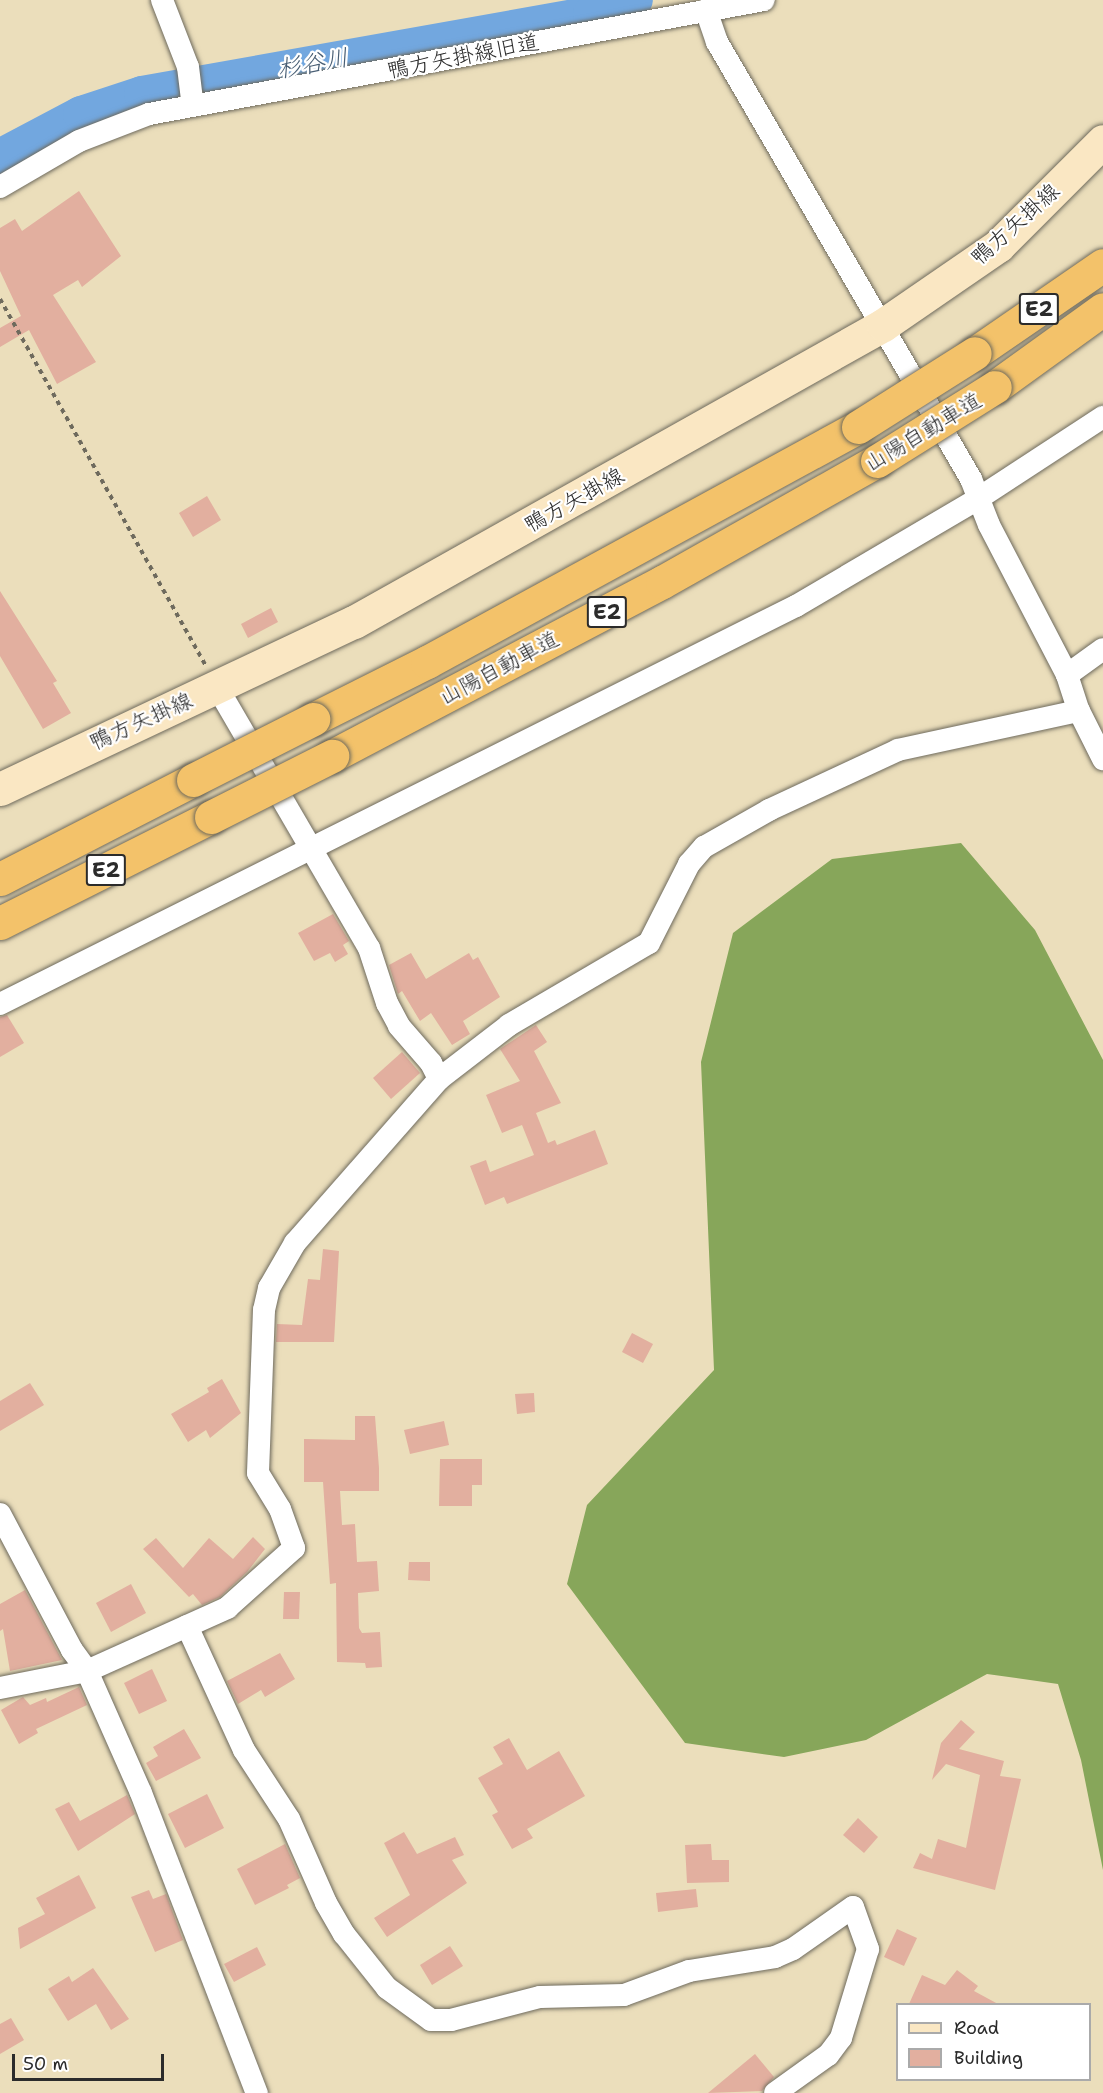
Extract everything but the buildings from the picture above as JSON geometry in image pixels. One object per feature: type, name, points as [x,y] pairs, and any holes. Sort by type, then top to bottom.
[{"type":"highway","name":"山陽自動車道","points":[[0,879],[427,662],[858,427],[975,353],[1103,265]]},
{"type":"highway","name":"山陽自動車道","points":[[0,923],[332,756],[662,582],[877,460],[995,387],[1103,309]]},
{"type":"main road","name":"鴨方矢掛線","points":[[0,789],[217,687],[410,592],[883,325],[998,246],[1103,141]]},
{"type":"street","points":[[162,0],[188,67],[193,100]]},
{"type":"street","name":"鴨方矢掛線旧道","points":[[0,187],[112,127],[193,100],[764,0]]},
{"type":"street","points":[[706,10],[717,42],[883,325],[979,498],[1067,675],[1079,711],[1103,759]]},
{"type":"street","points":[[0,1004],[796,606],[979,498],[1103,417]]},
{"type":"street","points":[[1067,675],[1103,649]]},
{"type":"street","points":[[217,687],[369,948],[387,1003],[399,1026],[431,1063],[439,1079]]},
{"type":"street","points":[[0,1688],[87,1671],[227,1608],[294,1548],[280,1509],[258,1473],[264,1310],[269,1288],[295,1243],[439,1079],[509,1025],[649,943],[689,864],[704,847],[779,806],[898,750],[1079,711]]},
{"type":"street","points":[[0,1514],[72,1650],[87,1671],[141,1793],[257,2093]]},
{"type":"street","points":[[187,1626],[244,1749],[289,1819],[326,1903],[344,1934],[387,1988],[431,2020],[451,2020],[540,1997],[624,1995],[689,1971],[775,1957],[793,1949],[854,1907],[868,1949],[840,2038],[828,2055],[775,2093]]},
{"type":"path","points":[[0,299],[217,687]]},
{"type":"green space","points":[[961,843],[1035,930],[1103,1060],[1103,1870],[1081,1760],[1058,1684],[987,1674],[866,1740],[784,1757],[685,1743],[567,1584],[587,1505],[714,1370],[701,1062],[733,933],[832,859]]},
{"type":"waterway","name":"杉谷川","points":[[0,157],[81,114],[142,94],[591,14],[635,0]]}]
